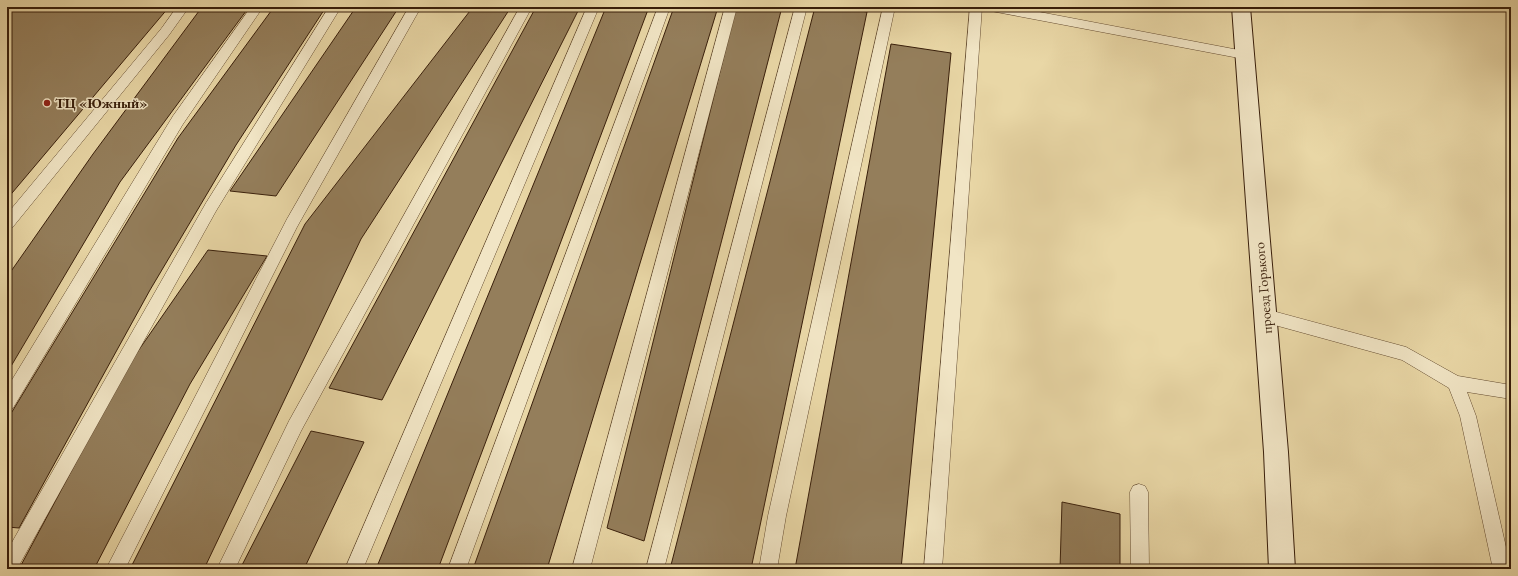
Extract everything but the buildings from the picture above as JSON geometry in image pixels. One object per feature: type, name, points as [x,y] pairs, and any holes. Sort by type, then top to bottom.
[{"type":"main road","name":"проезд Горького","points":[[1241,7],[1276,452],[1282,569]]},
{"type":"lane","points":[[7,224],[183,7]]},
{"type":"lane","points":[[7,403],[178,120],[257,7]]},
{"type":"lane","points":[[7,569],[211,207],[335,7]]},
{"type":"lane","points":[[115,569],[292,223],[415,7]]},
{"type":"lane","points":[[226,569],[295,426],[526,7]]},
{"type":"lane","points":[[354,569],[593,7]]},
{"type":"lane","points":[[457,569],[664,7]]},
{"type":"lane","points":[[581,569],[732,7]]},
{"type":"lane","points":[[655,569],[801,7]]},
{"type":"lane","points":[[768,569],[777,516],[889,7]]},
{"type":"lane","points":[[933,569],[976,7]]},
{"type":"lane","points":[[991,7],[1244,55]]},
{"type":"lane","points":[[1265,316],[1406,354],[1455,383],[1511,392]]},
{"type":"lane","points":[[1455,383],[1468,416],[1502,569]]},
{"type":"lane","points":[[1139,492],[1140,569]]},
{"type":"place","name":"ТЦ «Южный»","points":[[47,103]]}]
